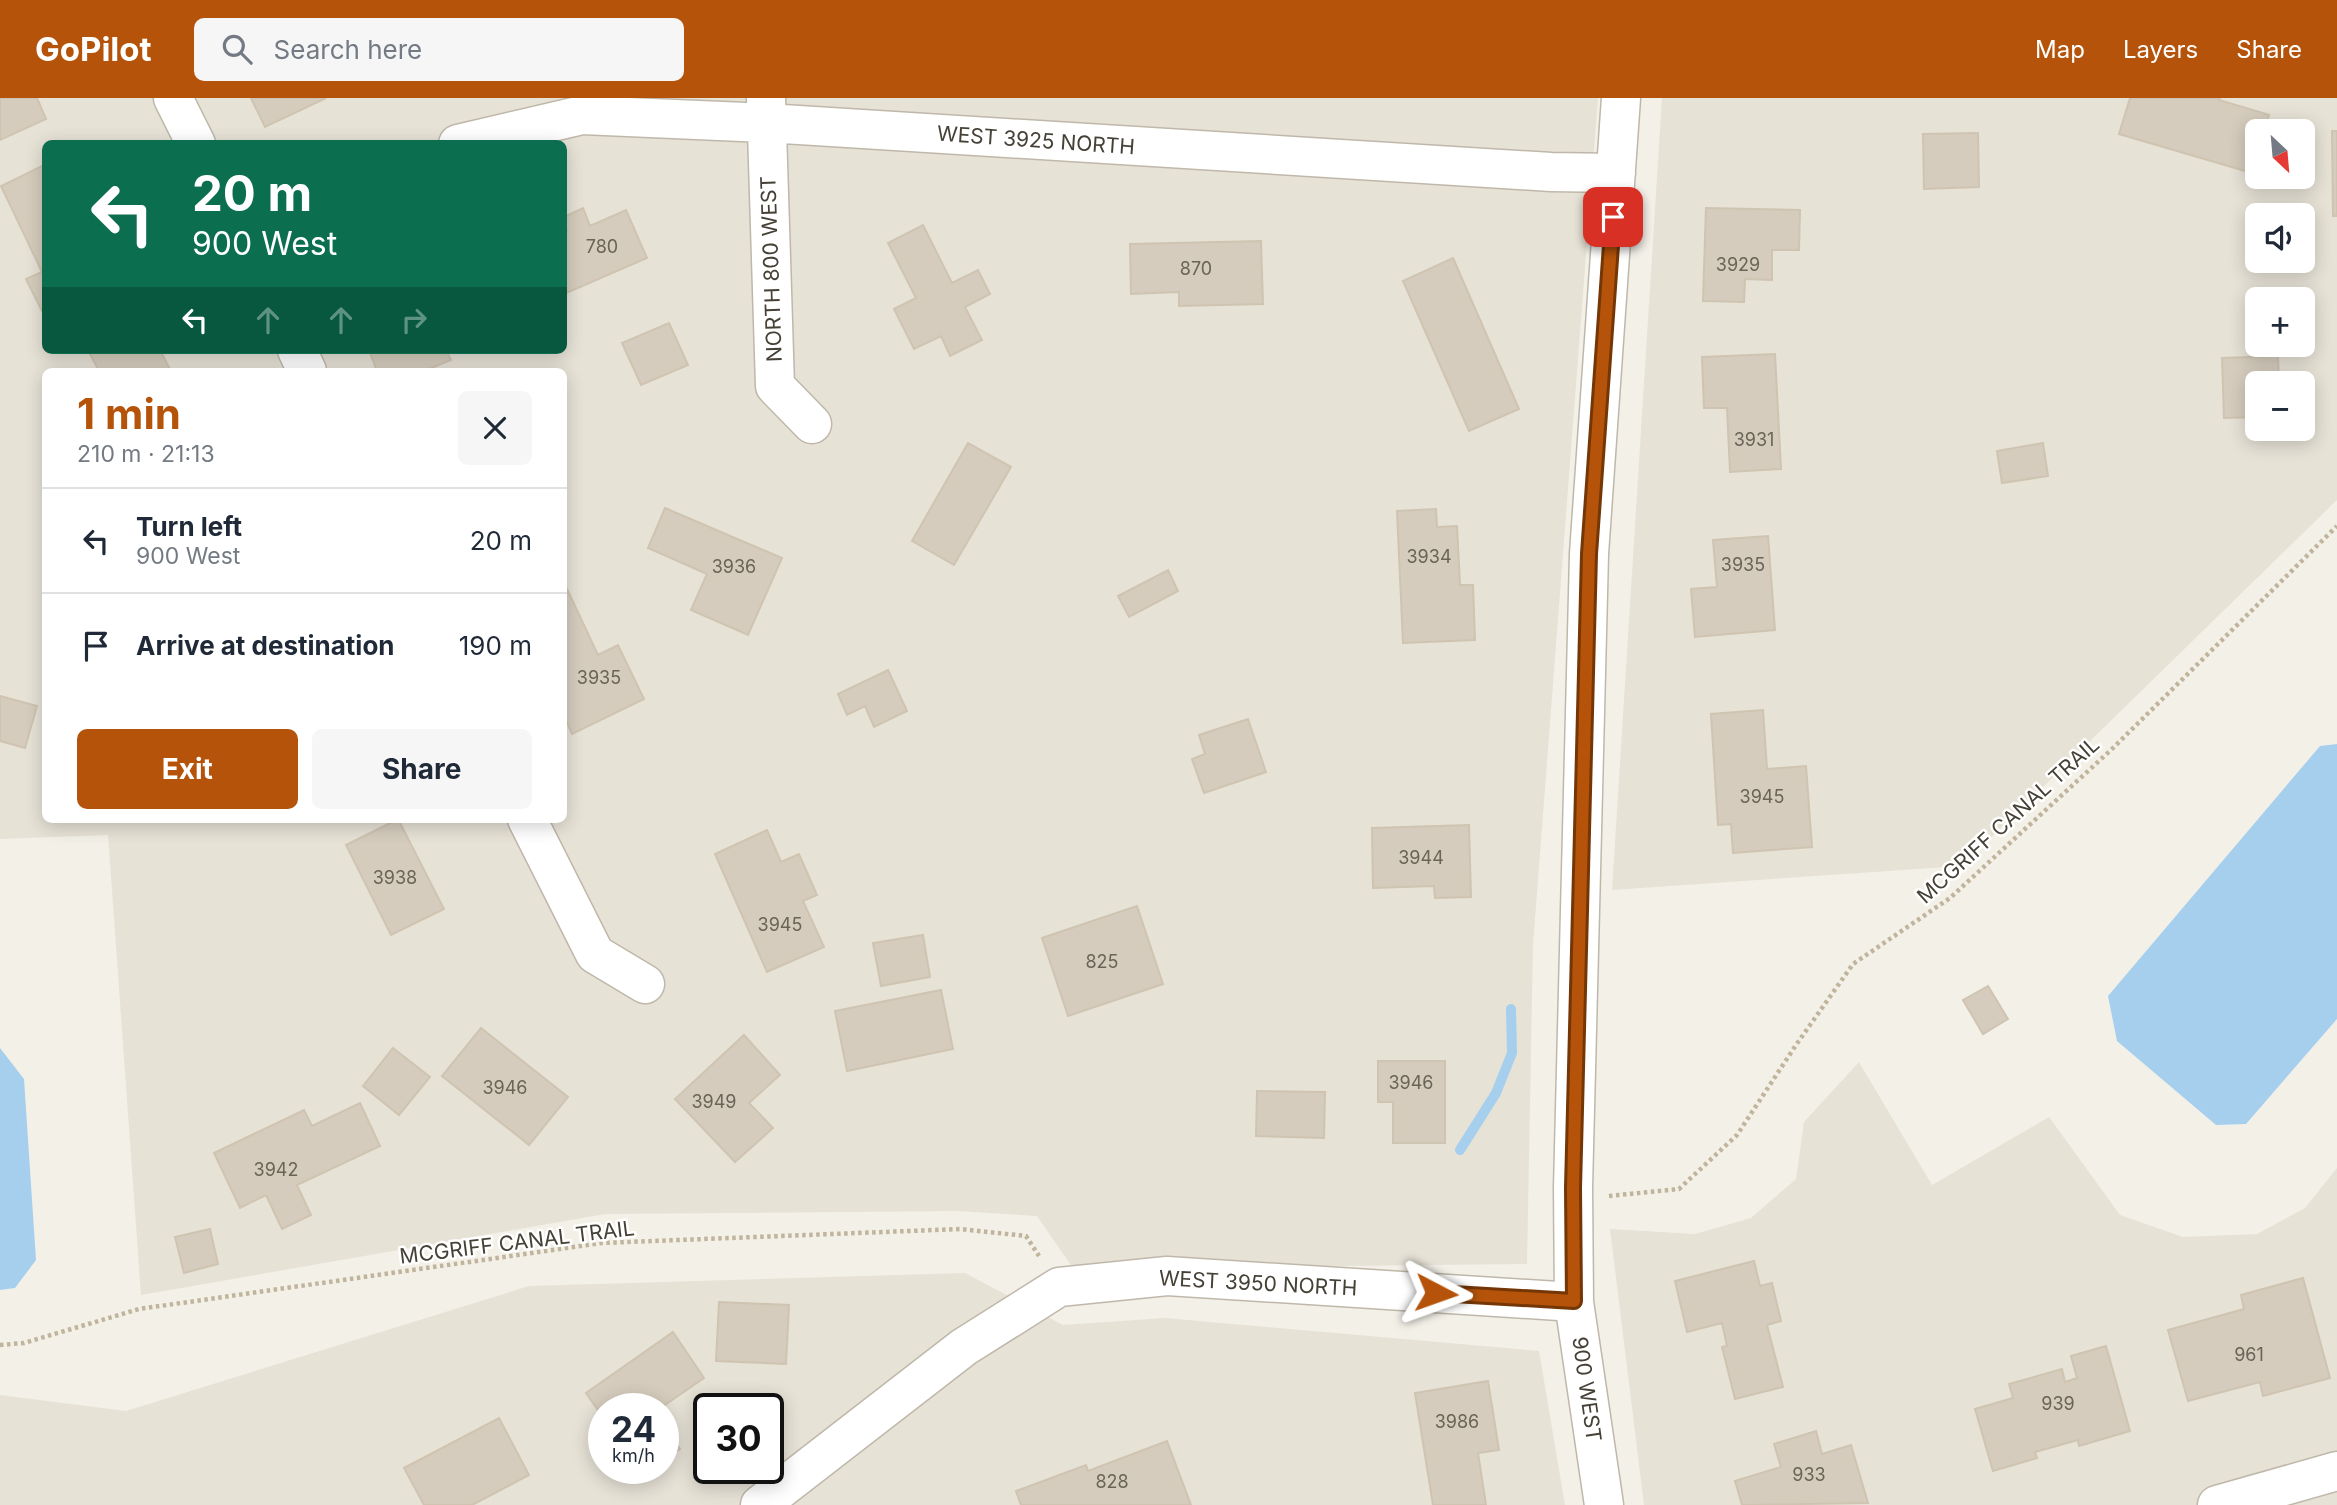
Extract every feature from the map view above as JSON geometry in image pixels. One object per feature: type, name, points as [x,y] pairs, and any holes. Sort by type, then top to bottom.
[{"type":"street","points":[[173,98],[194,140]]},
{"type":"street","name":"900 WEST","points":[[1604,1505],[1574,1301],[1574,1174],[1589,554],[1621,98]]},
{"type":"street","name":"WEST 3925 NORTH","points":[[475,140],[582,115],[766,110],[1551,172],[1616,173]]},
{"type":"street","name":"NORTH 800 WEST","points":[[766,110],[775,386],[812,424]]},
{"type":"street","points":[[529,823],[595,954],[645,984]]},
{"type":"street","name":"WEST 3950 NORTH","points":[[760,1505],[964,1347],[1059,1287],[1167,1276],[1574,1301]]},
{"type":"street","points":[[2217,1505],[2337,1471]]},
{"type":"path","name":"MCGRIFF CANAL TRAIL","points":[[1610,1196],[1679,1189],[1737,1135],[1853,964],[1951,898],[2112,749],[2337,526]]},
{"type":"path","name":"MCGRIFF CANAL TRAIL","points":[[0,1345],[24,1343],[139,1309],[602,1243],[960,1228],[1026,1236],[1059,1287]]},
{"type":"shaded area","points":[[0,98],[1598,98],[1533,945],[1527,1264],[1163,1268],[1077,1274],[1037,1216],[957,1211],[605,1214],[141,1295],[108,835],[0,839]]},
{"type":"shaded area","points":[[1662,98],[2337,98],[2337,500],[1962,866],[1612,890]]},
{"type":"shaded area","points":[[1859,1062],[1932,1185],[2049,1117],[2120,1215],[2183,1237],[2257,1234],[2305,1208],[2337,1168],[2337,1505],[1644,1505],[1610,1229],[1695,1234],[1751,1218],[1796,1179],[1804,1122]]},
{"type":"shaded area","points":[[965,1273],[1063,1325],[1165,1318],[1539,1351],[1565,1505],[0,1505],[0,1395],[126,1411],[529,1286]]},
{"type":"water","points":[[2337,744],[2337,1019],[2246,1124],[2216,1125],[2117,1041],[2108,996],[2320,746]]},
{"type":"water","points":[[0,1048],[24,1079],[36,1260],[15,1288],[0,1290]]},
{"type":"building","points":[[0,98],[37,98],[46,119],[0,140]]},
{"type":"building","points":[[251,98],[326,98],[265,127]]},
{"type":"building","points":[[2130,98],[2220,98],[2219,100],[2269,115],[2268,119],[2245,119],[2245,171],[2119,134]]},
{"type":"building","points":[[2332,131],[2337,131],[2337,216],[2333,216]]},
{"type":"building","points":[[1978,133],[1979,187],[1924,189],[1923,134]]},
{"type":"building","points":[[42,166],[42,272],[1,186]]},
{"type":"building","points":[[583,208],[590,226],[626,210],[647,258],[567,293],[567,216]]},
{"type":"building","points":[[1706,208],[1800,210],[1799,250],[1772,250],[1772,280],[1745,279],[1744,302],[1703,301]]},
{"type":"building","points":[[923,225],[952,283],[978,270],[990,294],[965,307],[982,340],[950,356],[941,336],[914,349],[894,309],[916,298],[888,243]]},
{"type":"building","points":[[1261,241],[1263,304],[1179,306],[1179,292],[1131,294],[1130,244]]},
{"type":"building","points":[[1453,258],[1519,409],[1469,431],[1403,281]]},
{"type":"building","points":[[42,272],[42,311],[26,279]]},
{"type":"building","points":[[669,323],[688,365],[641,385],[622,343]]},
{"type":"building","points":[[90,354],[162,354],[169,368],[97,368]]},
{"type":"building","points":[[371,354],[448,354],[451,360],[431,368],[376,368]]},
{"type":"building","points":[[1775,354],[1781,469],[1730,472],[1727,408],[1704,408],[1702,357]]},
{"type":"building","points":[[2278,357],[2279,371],[2245,371],[2245,417],[2224,418],[2222,358]]},
{"type":"building","points":[[968,443],[1011,467],[954,565],[912,541]]},
{"type":"building","points":[[2043,443],[2048,476],[2002,483],[1997,451]]},
{"type":"building","points":[[665,508],[782,558],[748,635],[691,610],[707,574],[648,548]]},
{"type":"building","points":[[1436,509],[1437,527],[1457,526],[1460,585],[1473,585],[1475,640],[1403,643],[1397,511]]},
{"type":"building","points":[[1768,536],[1775,630],[1695,637],[1691,589],[1717,587],[1713,540]]},
{"type":"building","points":[[1168,570],[1178,591],[1129,617],[1118,596]]},
{"type":"building","points":[[567,589],[598,655],[618,645],[644,699],[572,734],[567,723]]},
{"type":"building","points":[[888,670],[907,711],[874,727],[865,706],[847,715],[838,694]]},
{"type":"building","points":[[0,696],[37,706],[25,748],[0,741]]},
{"type":"building","points":[[1763,710],[1767,769],[1806,766],[1812,847],[1733,853],[1731,824],[1718,825],[1711,714]]},
{"type":"building","points":[[1248,719],[1266,772],[1204,793],[1192,759],[1205,754],[1199,735]]},
{"type":"building","points":[[390,823],[400,823],[444,909],[391,935],[346,845]]},
{"type":"building","points":[[1469,825],[1471,897],[1435,898],[1434,886],[1373,888],[1372,828]]},
{"type":"building","points":[[767,830],[781,862],[799,854],[817,895],[803,901],[824,947],[767,972],[715,854]]},
{"type":"building","points":[[1137,906],[1163,984],[1068,1016],[1042,938]]},
{"type":"building","points":[[923,935],[930,977],[881,986],[873,943]]},
{"type":"building","points":[[1988,986],[2008,1019],[1983,1034],[1963,1000]]},
{"type":"building","points":[[941,990],[953,1049],[847,1071],[835,1011]]},
{"type":"building","points":[[481,1028],[568,1097],[529,1145],[442,1076]]},
{"type":"building","points":[[744,1035],[780,1075],[749,1103],[773,1128],[735,1162],[675,1099]]},
{"type":"building","points":[[393,1048],[430,1077],[399,1115],[363,1086]]},
{"type":"building","points":[[1378,1061],[1445,1061],[1445,1143],[1393,1143],[1393,1102],[1378,1102]]},
{"type":"building","points":[[1257,1091],[1325,1092],[1324,1138],[1256,1136]]},
{"type":"building","points":[[360,1103],[380,1146],[297,1185],[311,1215],[282,1229],[266,1195],[240,1208],[214,1153],[304,1110],[312,1126]]},
{"type":"building","points":[[210,1229],[218,1264],[184,1273],[175,1237]]},
{"type":"building","points":[[1754,1261],[1760,1286],[1772,1283],[1781,1321],[1767,1325],[1783,1387],[1735,1399],[1722,1347],[1727,1346],[1722,1323],[1687,1332],[1675,1281]]},
{"type":"building","points":[[2303,1278],[2330,1378],[2263,1396],[2260,1382],[2188,1401],[2168,1330],[2244,1309],[2241,1295]]},
{"type":"building","points":[[719,1302],[789,1305],[786,1364],[716,1361]]},
{"type":"building","points":[[673,1332],[704,1378],[679,1395],[679,1393],[588,1393],[588,1396],[586,1393]]},
{"type":"building","points":[[2106,1346],[2130,1431],[2079,1446],[2078,1440],[2035,1452],[2037,1458],[1993,1471],[1975,1409],[2013,1398],[2009,1384],[2062,1369],[2065,1382],[2077,1378],[2071,1356]]},
{"type":"building","points":[[1488,1381],[1499,1450],[1478,1453],[1486,1505],[1433,1505],[1415,1393]]},
{"type":"building","points":[[499,1418],[529,1475],[472,1505],[424,1505],[404,1468]]},
{"type":"building","points":[[1816,1431],[1822,1454],[1851,1445],[1868,1503],[1742,1505],[1735,1481],[1781,1467],[1774,1444]]},
{"type":"building","points":[[1167,1441],[1191,1505],[1021,1505],[1016,1491],[1086,1465],[1088,1471]]},
{"type":"waterway","points":[[1460,1150],[1496,1093],[1512,1053],[1511,1009]]},
{"type":"route","points":[[1436,1293],[1574,1301],[1573,1188],[1589,554],[1613,217]]}]
